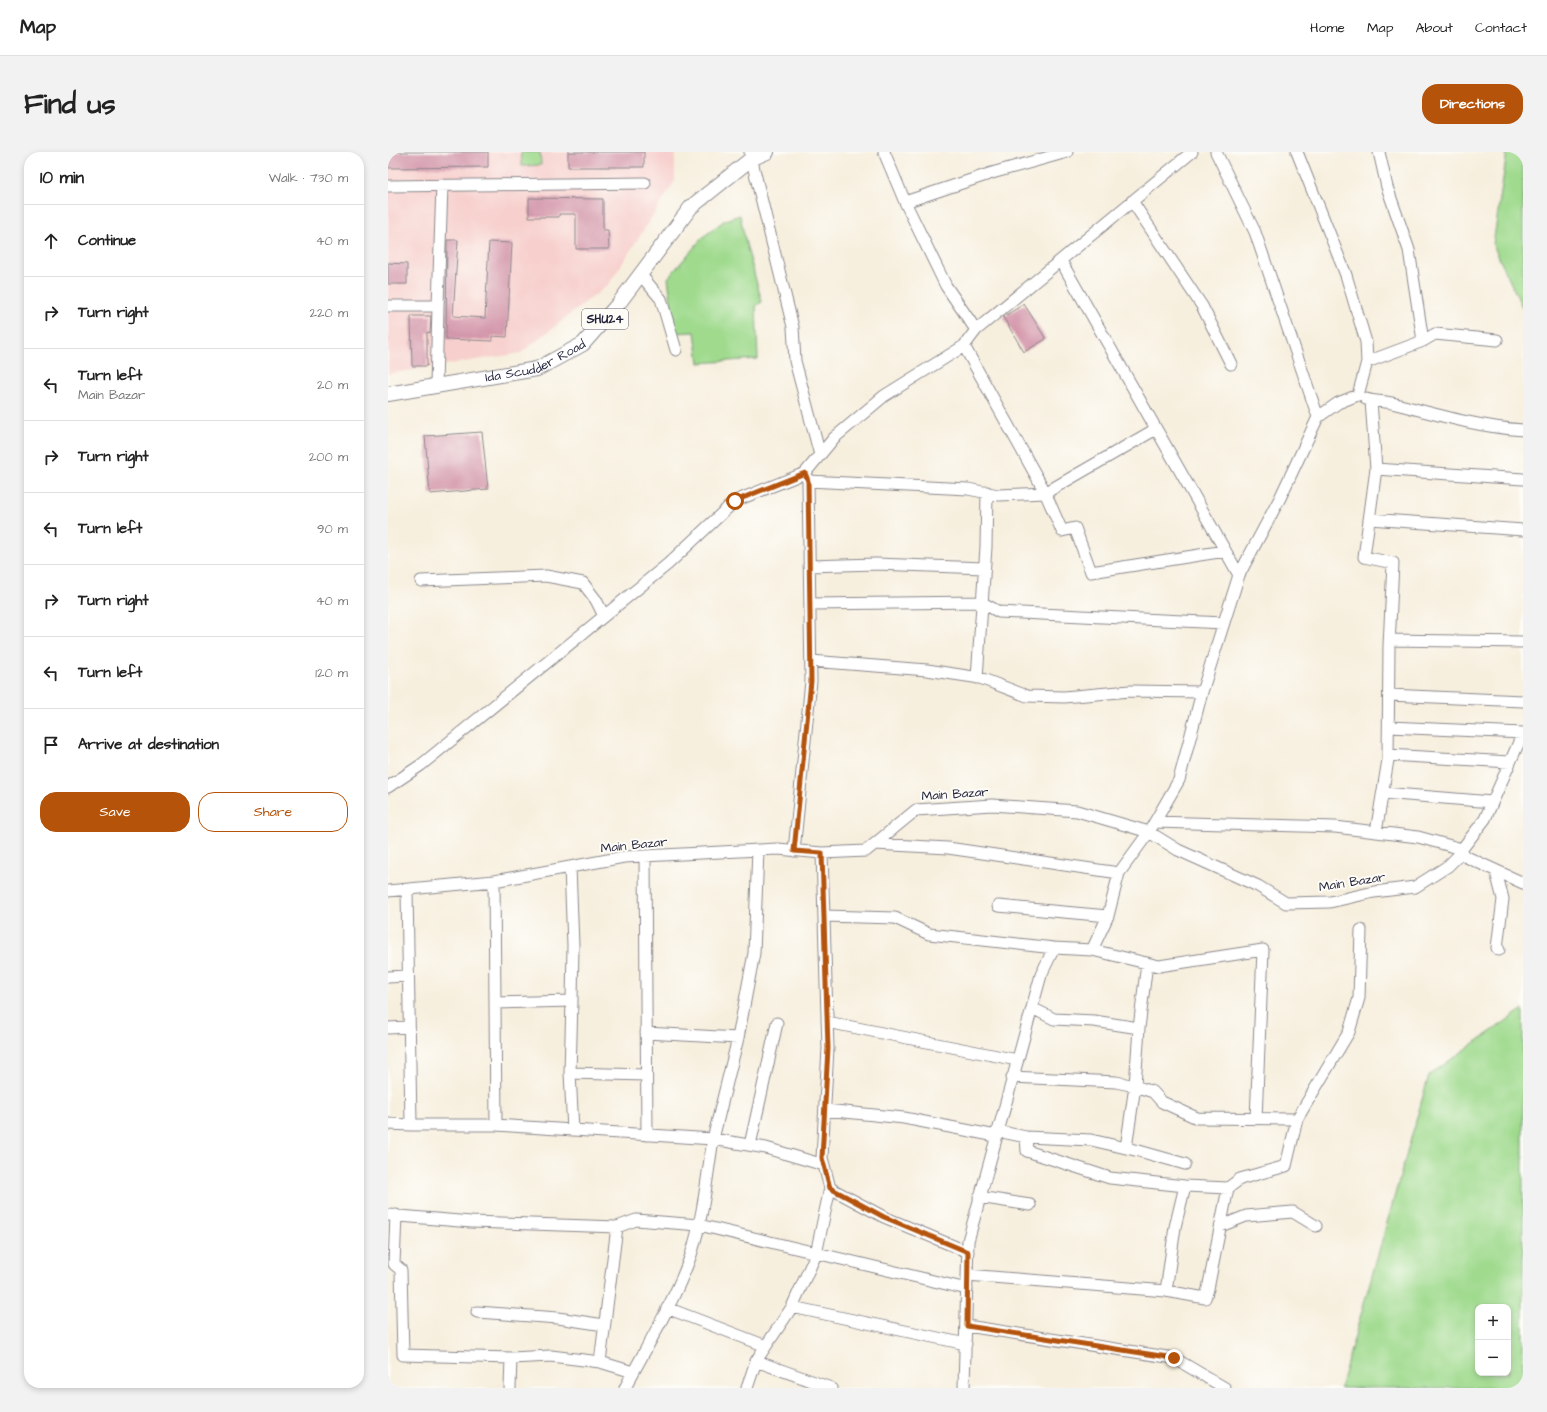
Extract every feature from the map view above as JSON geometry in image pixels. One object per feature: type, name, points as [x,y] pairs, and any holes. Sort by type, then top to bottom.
[{"type":"main road","name":"Ida Scudder Road","points":[[388,394],[537,369],[583,344],[620,302],[691,207],[751,156],[767,152]]},
{"type":"street","points":[[884,152],[905,202],[946,286],[976,330]]},
{"type":"street","points":[[905,202],[992,173],[1067,152]]},
{"type":"street","points":[[794,851],[811,681],[807,477],[820,455],[834,438],[884,396],[964,346],[976,330],[1192,152]]},
{"type":"street","points":[[1216,152],[1255,232],[1318,417]]},
{"type":"street","points":[[1297,152],[1346,275],[1366,342],[1367,362],[1358,396]]},
{"type":"street","points":[[1379,152],[1387,187],[1409,250],[1423,341]]},
{"type":"street","points":[[751,156],[793,327],[795,361],[820,455]]},
{"type":"street","points":[[388,186],[645,183]]},
{"type":"street","points":[[436,387],[442,185]]},
{"type":"street","points":[[1132,201],[1202,306],[1232,364]]},
{"type":"street","points":[[1061,261],[1239,575]]},
{"type":"street","points":[[640,274],[661,299],[676,350]]},
{"type":"street","points":[[388,306],[438,306]]},
{"type":"street","points":[[1367,362],[1423,341],[1435,334],[1497,340]]},
{"type":"street","points":[[964,346],[1045,493],[1062,531],[1075,528],[1091,572],[1225,550]]},
{"type":"street","points":[[1092,950],[1108,916],[1119,872],[1152,827],[1179,780],[1202,692],[1239,575],[1280,498],[1318,417],[1338,404],[1358,396],[1371,401],[1393,403],[1456,420],[1500,428],[1523,430]]},
{"type":"street","points":[[1371,401],[1376,469],[1364,557],[1393,563],[1388,755],[1376,832]]},
{"type":"street","points":[[388,787],[421,765],[668,564],[735,501],[807,477],[968,489],[998,495],[1045,493],[1156,430]]},
{"type":"street","points":[[1376,469],[1523,479]]},
{"type":"street","points":[[977,678],[987,492]]},
{"type":"street","points":[[1369,519],[1523,530]]},
{"type":"street","points":[[809,566],[876,564],[984,568]]},
{"type":"street","points":[[421,581],[546,576],[583,583],[596,600],[604,616]]},
{"type":"street","points":[[810,604],[981,602],[999,612],[1223,623]]},
{"type":"street","points":[[1390,640],[1523,642]]},
{"type":"street","points":[[811,661],[927,670],[977,678],[1027,696],[1064,697],[1130,691],[1202,692]]},
{"type":"street","points":[[1389,695],[1523,701]]},
{"type":"street","points":[[1389,727],[1523,733]]},
{"type":"street","name":"Main Bazar","points":[[388,891],[494,882],[624,857],[758,850],[822,853],[866,851],[916,810],[992,805],[1077,811],[1152,827],[1178,850],[1258,886],[1286,903],[1330,902],[1374,892],[1415,887],[1448,866],[1461,852],[1485,819],[1523,733]]},
{"type":"street","points":[[1388,755],[1510,762]]},
{"type":"street","points":[[1383,793],[1492,802]]},
{"type":"street","points":[[1152,827],[1335,827],[1418,837],[1461,852],[1496,872],[1523,883]]},
{"type":"street","points":[[875,844],[948,848],[1119,872]]},
{"type":"street","points":[[625,1388],[676,1292],[691,1254],[699,1225],[713,1139],[738,1038],[754,953],[758,850]]},
{"type":"street","points":[[747,1388],[756,1361],[792,1307],[816,1254],[830,1188],[822,1158],[828,1048],[822,853]]},
{"type":"street","points":[[645,856],[647,1135]]},
{"type":"street","points":[[570,867],[573,945],[570,1074],[573,1130]]},
{"type":"street","points":[[1496,872],[1503,899],[1497,948],[1499,950]]},
{"type":"street","points":[[494,882],[496,1126]]},
{"type":"street","points":[[407,890],[411,1125]]},
{"type":"street","points":[[998,906],[1108,916]]},
{"type":"street","points":[[824,916],[895,918],[929,934],[1054,948],[1092,950],[1159,966],[1263,950],[1256,1119]]},
{"type":"street","points":[[1026,1137],[1027,1152],[1110,1178],[1185,1186],[1228,1188],[1240,1179],[1286,1166],[1297,1119],[1349,1032],[1359,998],[1361,930]]},
{"type":"street","points":[[964,1388],[967,1326],[968,1241],[996,1134],[1041,975],[1054,948]]},
{"type":"street","points":[[1126,1148],[1135,1086],[1139,1028],[1147,963]]},
{"type":"street","points":[[388,977],[408,976]]},
{"type":"street","points":[[495,1004],[572,1001]]},
{"type":"street","points":[[1032,1008],[1054,1019],[1094,1021],[1139,1028]]},
{"type":"street","points":[[827,1022],[1017,1060]]},
{"type":"street","points":[[750,1145],[777,1023]]},
{"type":"street","points":[[388,1028],[409,1027]]},
{"type":"street","points":[[646,1033],[738,1038]]},
{"type":"street","points":[[570,1074],[646,1075]]},
{"type":"street","points":[[1012,1076],[1116,1082],[1135,1086],[1153,1092],[1162,1102],[1197,1118],[1297,1119]]},
{"type":"street","points":[[825,1110],[904,1118],[996,1134],[1091,1140],[1185,1164]]},
{"type":"street","points":[[388,1124],[496,1126],[713,1139],[766,1148],[824,1165]]},
{"type":"street","points":[[1166,1291],[1174,1227],[1185,1186]]},
{"type":"street","points":[[830,1188],[884,1217],[968,1252]]},
{"type":"street","points":[[967,1275],[1166,1291],[1204,1298],[1208,1289],[1228,1188]]},
{"type":"street","points":[[980,1197],[1030,1205]]},
{"type":"street","points":[[1221,1226],[1246,1216],[1293,1212],[1316,1226]]},
{"type":"street","points":[[633,1372],[600,1362],[551,1356],[511,1358],[403,1355],[401,1270],[394,1264],[392,1215],[471,1222],[616,1227],[636,1220],[699,1225],[967,1289]]},
{"type":"street","points":[[600,1362],[616,1227]]},
{"type":"street","points":[[792,1307],[966,1344]]},
{"type":"street","points":[[667,1308],[766,1346]]},
{"type":"street","points":[[477,1312],[558,1318],[604,1326]]},
{"type":"street","points":[[967,1326],[1174,1358],[1225,1388]]},
{"type":"street","points":[[510,1388],[511,1358]]},
{"type":"street","points":[[756,1361],[831,1388]]},
{"type":"shaded area","points":[[388,152],[675,152],[675,181],[609,284],[521,353],[388,374]]},
{"type":"green space","points":[[521,152],[540,152],[541,165],[522,166]]},
{"type":"green space","points":[[1507,152],[1523,152],[1523,309],[1493,245]]},
{"type":"green space","points":[[740,215],[746,244],[762,302],[756,306],[758,359],[699,363],[695,332],[675,333],[668,278],[703,237],[725,220]]},
{"type":"green space","points":[[1523,1009],[1523,1388],[1340,1388],[1429,1075]]},
{"type":"building","points":[[388,152],[488,152],[488,167],[388,168]]},
{"type":"building","points":[[568,152],[644,152],[644,167],[568,167]]},
{"type":"building","points":[[529,198],[603,199],[603,230],[608,230],[609,249],[576,249],[576,214],[559,214],[559,217],[529,217]]},
{"type":"building","points":[[447,240],[458,240],[453,316],[485,318],[489,242],[512,243],[507,337],[492,336],[492,341],[446,339]]},
{"type":"building","points":[[388,263],[407,264],[407,284],[388,284]]},
{"type":"building","points":[[1024,304],[1046,339],[1024,352],[1003,317]]},
{"type":"building","points":[[411,316],[431,316],[430,333],[427,332],[427,366],[412,366]]},
{"type":"building","points":[[482,432],[488,489],[430,494],[425,436]]},
{"type":"route","points":[[735,501],[805,473],[808,481],[811,681],[794,851],[822,853],[828,1048],[822,1158],[830,1188],[884,1217],[968,1252],[967,1326],[1174,1358]]}]
